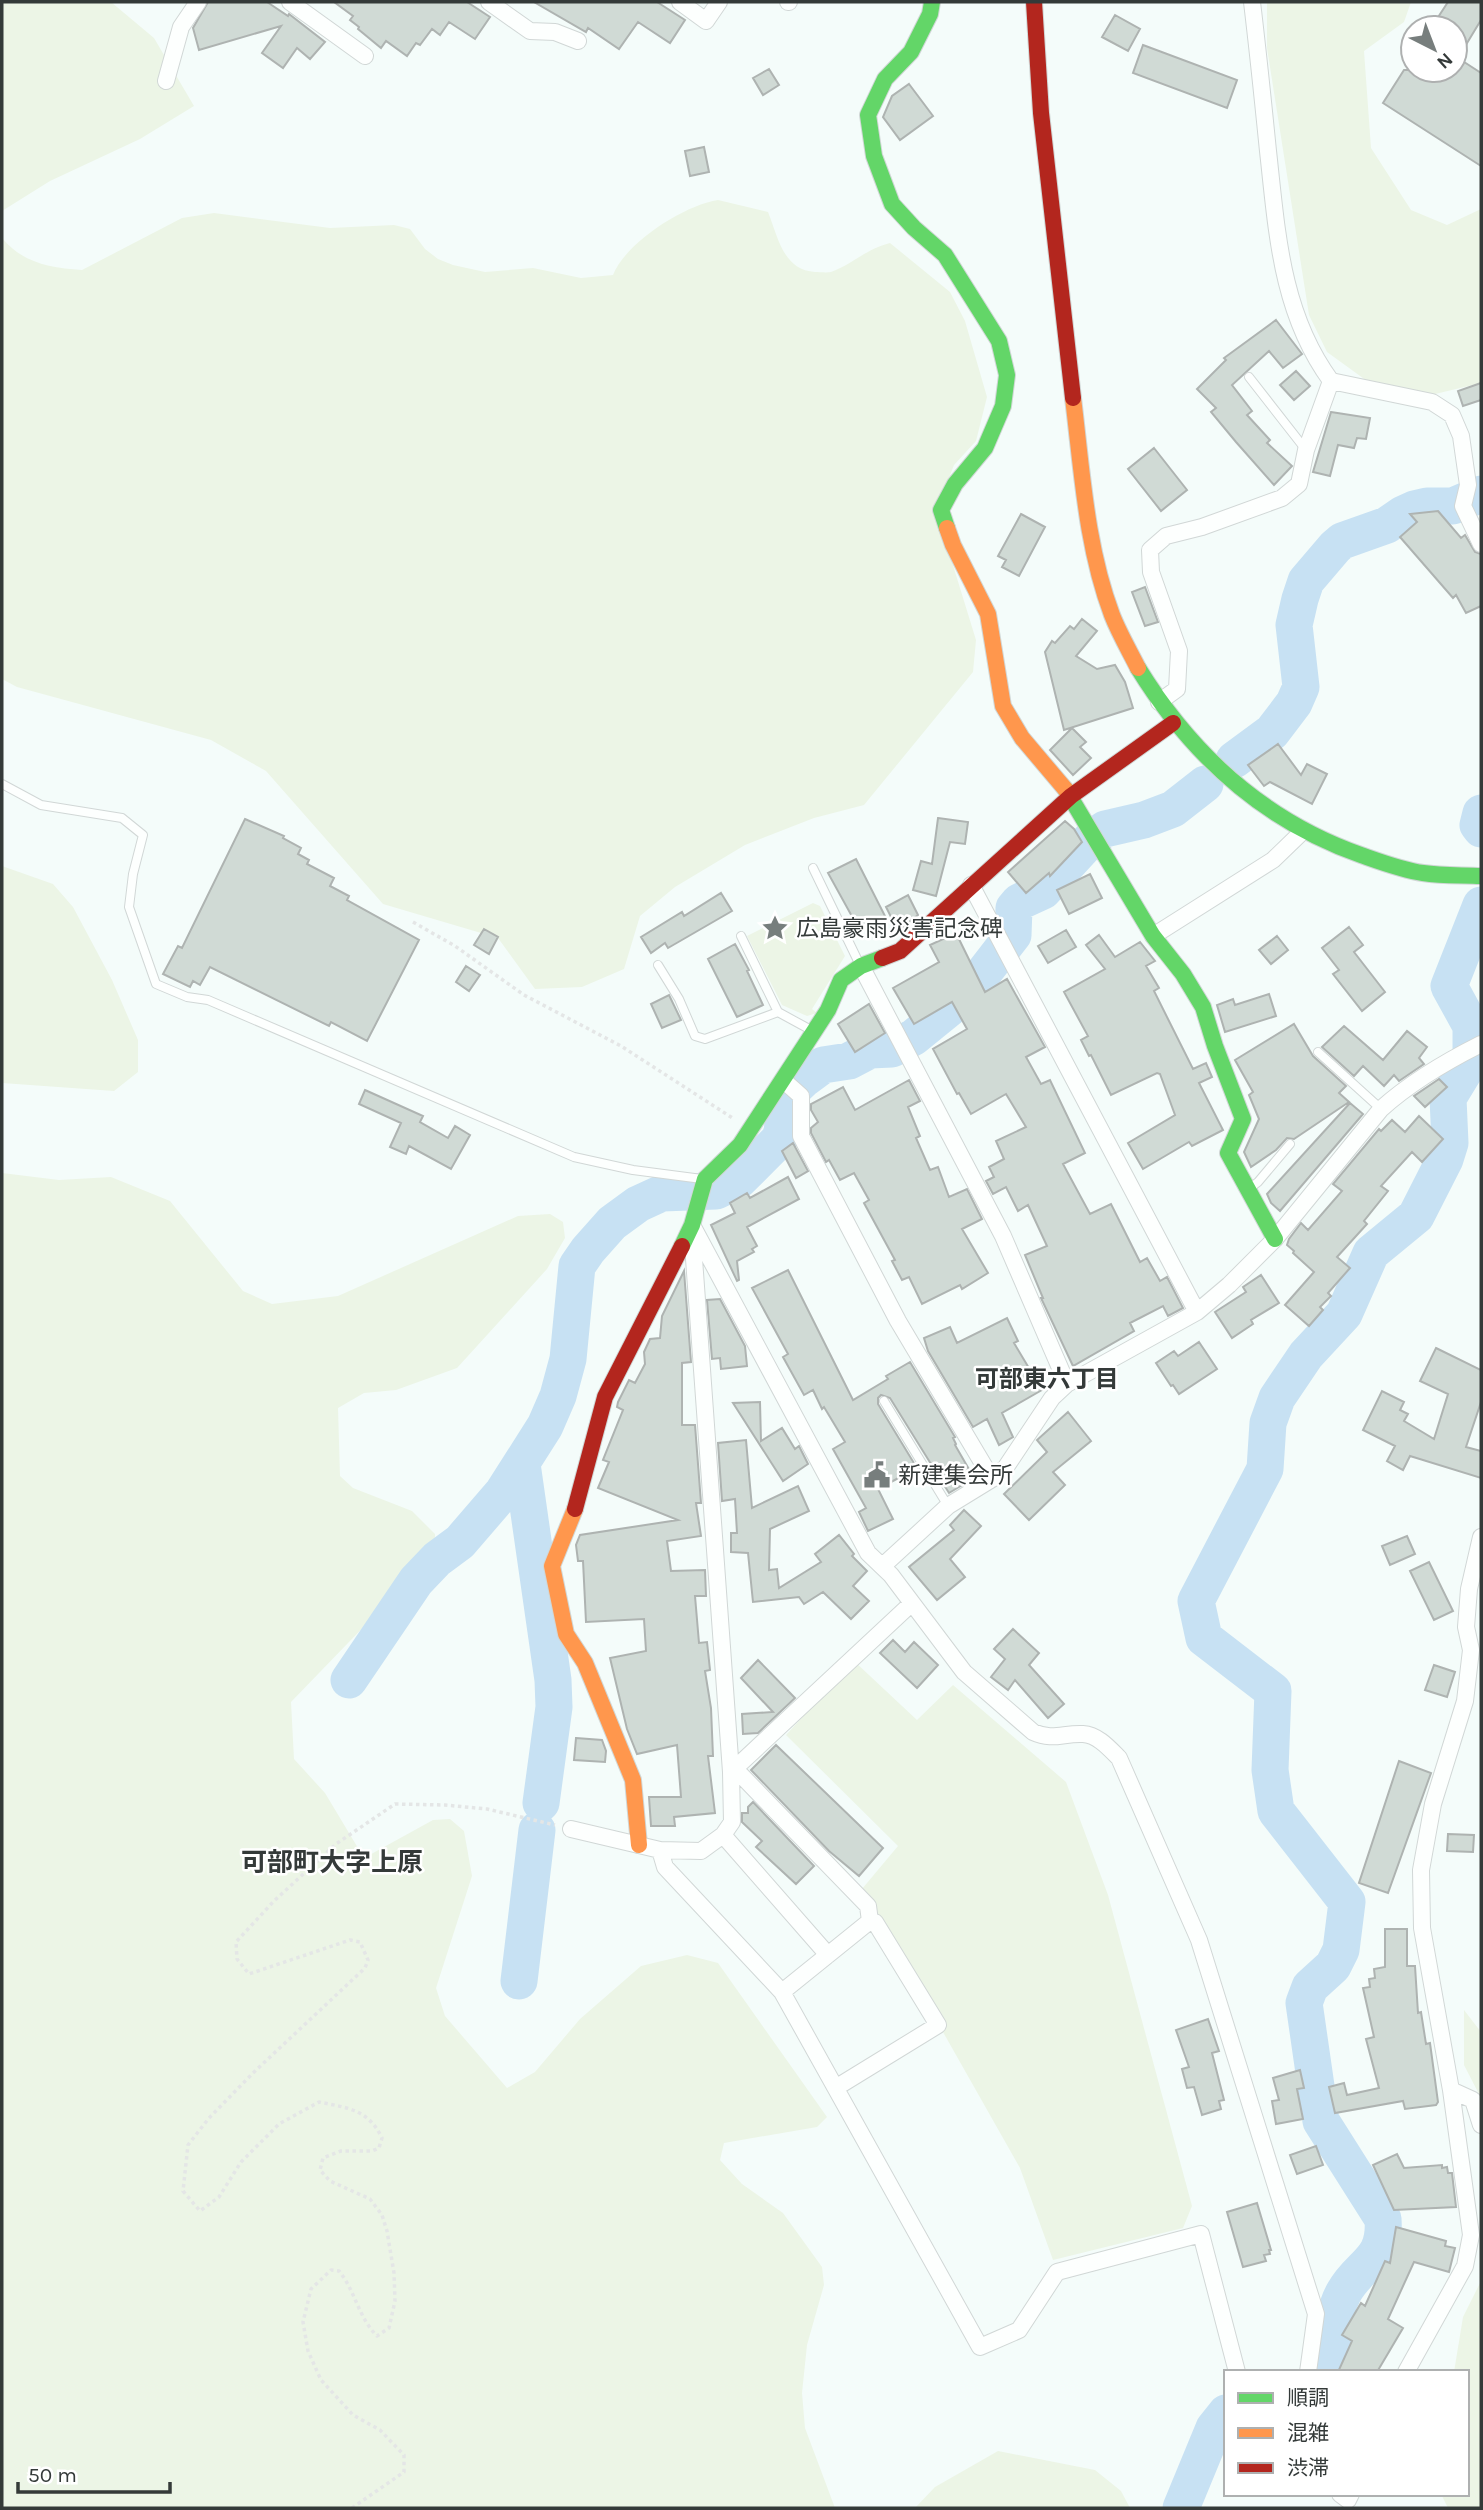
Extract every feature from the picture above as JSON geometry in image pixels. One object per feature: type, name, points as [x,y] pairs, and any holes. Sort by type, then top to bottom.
[{"type":"street","points":[[166,80],[181,27],[198,2]]},
{"type":"street","points":[[290,2],[365,56]]},
{"type":"street","points":[[489,2],[530,31],[555,32],[578,41]]},
{"type":"street","points":[[680,2],[706,21],[719,2]]},
{"type":"street","points":[[932,2],[930,14],[911,52],[885,79],[868,115],[874,156],[892,204],[945,255],[999,341],[1007,375],[1003,405],[985,448],[955,484],[941,510],[953,545],[988,614],[1003,706],[1022,737],[1071,796],[1153,936],[1183,974],[1203,1007],[1215,1046],[1244,1119],[1228,1153],[1275,1239]]},
{"type":"street","points":[[1034,2],[1043,127],[1086,510],[1099,570],[1116,625],[1143,678],[1173,723],[1201,754],[1251,798],[1302,832],[1352,853],[1423,873],[1481,876]]},
{"type":"street","points":[[1252,2],[1279,255],[1292,304],[1317,361],[1331,381],[1432,402],[1452,415],[1461,436],[1469,491],[1481,544]]},
{"type":"street","points":[[1159,702],[1177,689],[1178,651],[1151,572],[1150,550],[1166,536],[1202,527],[1282,498],[1299,484],[1306,450],[1331,381]]},
{"type":"street","points":[[639,1845],[633,1780],[585,1663],[566,1634],[552,1566],[575,1510],[604,1397],[692,1225],[703,1187],[790,1086],[814,1031],[828,1010],[841,980],[861,966],[900,951],[1071,796],[1173,723]]},
{"type":"street","points":[[1153,936],[1273,860],[1302,832]]},
{"type":"street","points":[[971,885],[1197,1312]]},
{"type":"street","points":[[861,966],[1003,1236],[1067,1384]]},
{"type":"street","points":[[885,1569],[887,1562],[948,1506],[992,1479],[1006,1466],[1052,1398],[1067,1384],[1197,1312],[1229,1285],[1275,1239],[1381,1109],[1399,1093],[1472,1049]]},
{"type":"street","points":[[790,1086],[800,1096],[801,1136],[898,1321],[992,1479]]},
{"type":"street","points":[[692,1225],[868,1553],[885,1569],[964,1672],[1033,1732],[1046,1738],[1085,1734],[1102,1742],[1119,1758],[1199,1940],[1316,2314],[1308,2370]]},
{"type":"street","points":[[570,1829],[660,1850],[701,1852],[723,1835],[732,1822],[732,1772],[692,1225]]},
{"type":"street","points":[[1407,2370],[1465,2266],[1471,2235],[1451,2090],[1422,1928],[1421,1870],[1433,1804],[1465,1701],[1471,1650],[1466,1627],[1469,1589],[1481,1537]]},
{"type":"street","points":[[732,1772],[912,1603]]},
{"type":"street","points":[[732,1772],[741,1775],[868,1906],[870,1921]]},
{"type":"street","points":[[723,1835],[828,1955]]},
{"type":"street","points":[[660,1850],[666,1867],[782,1992],[979,2347],[1019,2330],[1057,2272],[1201,2234],[1236,2370]]},
{"type":"street","points":[[782,1992],[870,1921]]},
{"type":"street","points":[[837,2087],[938,2025],[875,1922],[870,1921]]},
{"type":"street","points":[[1451,2090],[1473,2100],[1481,2125]]},
{"type":"lane","points":[[1250,377],[1306,450]]},
{"type":"lane","points":[[2,784],[41,805],[122,818],[143,835],[133,874],[129,907],[156,984],[187,997],[208,1000],[574,1157],[703,1187]]},
{"type":"lane","points":[[813,868],[861,966]]},
{"type":"lane","points":[[741,936],[778,1012],[814,1031]]},
{"type":"lane","points":[[657,965],[679,999],[695,1036],[705,1040],[778,1012]]},
{"type":"lane","points":[[1318,1052],[1381,1109]]},
{"type":"lane","points":[[1248,1189],[1258,1182],[1290,1144]]},
{"type":"lane","points":[[884,1401],[948,1506]]},
{"type":"path","points":[[413,922],[455,946],[524,995],[621,1046],[750,1130]]},
{"type":"path","points":[[352,2508],[404,2472],[404,2455],[380,2430],[353,2415],[321,2380],[308,2351],[303,2322],[311,2289],[331,2270],[339,2271],[348,2282],[366,2325],[377,2336],[389,2328],[396,2301],[394,2273],[382,2215],[370,2199],[331,2181],[320,2170],[323,2158],[341,2151],[372,2151],[379,2148],[382,2138],[376,2124],[356,2109],[318,2102],[279,2124],[241,2162],[219,2197],[201,2211],[183,2191],[188,2145],[195,2136],[253,2073],[365,1968],[368,1960],[359,1942],[350,1940],[249,1973],[237,1959],[236,1942],[274,1901],[336,1844],[395,1804],[487,1809],[570,1829]]},
{"type":"green space","points":[[2,2],[111,2],[154,38],[194,106],[140,139],[50,181],[2,211]]},
{"type":"green space","points":[[1267,2],[1411,2],[1407,14],[1399,14],[1399,26],[1364,51],[1371,148],[1411,210],[1447,225],[1481,209],[1481,383],[1431,395],[1367,381],[1327,352],[1309,315],[1267,48]]},
{"type":"green space","points":[[718,200],[768,212],[783,251],[804,270],[831,272],[873,249],[890,243],[950,292],[965,321],[987,397],[976,441],[954,465],[936,510],[976,640],[973,672],[864,805],[814,818],[745,845],[675,887],[640,916],[624,969],[582,987],[535,989],[498,938],[383,904],[266,771],[211,740],[17,687],[2,679],[2,238],[19,253],[38,263],[82,270],[182,218],[214,213],[330,228],[394,225],[410,229],[425,249],[438,259],[453,265],[485,272],[533,268],[581,278],[613,275],[630,250],[658,227],[690,209]]},
{"type":"green space","points":[[2,866],[53,884],[73,907],[112,980],[138,1040],[138,1072],[114,1091],[2,1083]]},
{"type":"green space","points":[[813,903],[820,906],[845,956],[812,1009],[817,1013],[807,1016],[782,1005],[747,936]]},
{"type":"green space","points":[[2,1173],[59,1180],[111,1177],[170,1201],[243,1291],[272,1304],[338,1296],[518,1216],[550,1214],[563,1222],[565,1238],[547,1269],[457,1368],[396,1390],[364,1393],[338,1408],[340,1476],[353,1488],[412,1511],[435,1534],[435,1553],[291,1702],[294,1759],[325,1793],[364,1858],[433,1820],[450,1819],[464,1831],[472,1876],[436,1988],[445,2016],[507,2088],[535,2072],[580,2019],[641,1966],[687,1955],[718,1963],[827,2117],[817,2127],[724,2143],[720,2160],[742,2184],[783,2213],[822,2267],[824,2285],[807,2345],[802,2393],[805,2428],[835,2508],[2,2508]]},
{"type":"green space","points":[[854,1661],[917,1720],[953,1685],[1066,1782],[1108,1895],[1192,2206],[1183,2228],[1053,2260],[1020,2168],[862,1889],[898,1846],[786,1735]]},
{"type":"green space","points":[[1464,2010],[1481,2032],[1481,2098],[1464,2065]]},
{"type":"green space","points":[[1481,2281],[1481,2508],[1448,2508],[1442,2496],[1469,2496],[1469,2370],[1454,2370],[1463,2317]]},
{"type":"green space","points":[[998,2451],[1095,2470],[1121,2491],[1130,2508],[915,2508],[935,2487]]},
{"type":"building","points":[[208,2],[267,2],[288,16],[289,14],[325,42],[310,59],[297,48],[283,68],[262,53],[281,26],[199,50],[193,28]]},
{"type":"building","points":[[334,2],[467,2],[490,17],[475,39],[449,22],[440,35],[432,29],[420,45],[416,43],[407,56],[386,41],[381,48],[350,20],[353,16]]},
{"type":"building","points":[[534,2],[657,2],[685,20],[670,43],[638,22],[619,49],[588,28],[586,32]]},
{"type":"building","points":[[1448,2],[1481,2],[1481,20],[1469,40],[1469,14],[1440,14]]},
{"type":"building","points":[[1115,15],[1140,29],[1128,51],[1102,37]]},
{"type":"building","points":[[1143,45],[1237,80],[1227,108],[1133,73]]},
{"type":"building","points":[[1469,65],[1481,73],[1481,166],[1383,103],[1399,78],[1399,84],[1469,84]]},
{"type":"building","points":[[769,69],[779,85],[763,95],[753,78]]},
{"type":"building","points":[[909,84],[933,116],[900,140],[883,117],[892,96]]},
{"type":"building","points":[[704,147],[709,172],[690,176],[685,151]]},
{"type":"building","points":[[1276,320],[1302,354],[1283,368],[1269,351],[1232,385],[1252,411],[1247,415],[1270,440],[1267,443],[1292,466],[1274,485],[1211,412],[1216,408],[1197,389],[1226,360],[1224,358]]},
{"type":"building","points":[[1296,371],[1310,386],[1294,400],[1280,385]]},
{"type":"building","points":[[1481,383],[1481,400],[1463,406],[1458,391]]},
{"type":"building","points":[[1331,412],[1370,418],[1366,439],[1357,438],[1354,448],[1338,445],[1330,476],[1313,472]]},
{"type":"building","points":[[1154,448],[1187,490],[1161,511],[1128,469]]},
{"type":"building","points":[[1438,511],[1461,538],[1465,535],[1475,552],[1481,554],[1481,606],[1466,613],[1456,595],[1453,598],[1400,537],[1417,522],[1410,514]]},
{"type":"building","points":[[1021,514],[1045,527],[1019,576],[1002,567],[1006,560],[998,556]]},
{"type":"building","points":[[1145,587],[1158,622],[1145,626],[1132,592]]},
{"type":"building","points":[[1082,619],[1097,631],[1076,656],[1097,669],[1115,665],[1125,682],[1133,708],[1064,730],[1045,652],[1052,641],[1055,643],[1070,626],[1074,629]]},
{"type":"building","points":[[1072,728],[1086,742],[1080,747],[1091,758],[1073,775],[1050,750]]},
{"type":"building","points":[[1278,744],[1301,775],[1307,764],[1327,774],[1312,804],[1270,782],[1264,786],[1248,765]]},
{"type":"building","points":[[938,818],[968,822],[965,844],[950,842],[936,896],[913,890],[921,861],[932,864]]},
{"type":"building","points":[[245,819],[284,836],[283,838],[301,848],[298,854],[309,860],[307,864],[334,878],[330,886],[349,896],[347,900],[419,940],[367,1041],[331,1022],[329,1026],[210,967],[200,985],[193,981],[190,987],[163,974],[178,946],[182,948]]},
{"type":"building","points":[[1065,821],[1082,842],[1050,876],[1049,873],[1026,893],[1008,872]]},
{"type":"building","points":[[856,859],[886,918],[860,931],[828,873]]},
{"type":"building","points":[[1090,874],[1102,898],[1069,914],[1057,890]]},
{"type":"building","points":[[721,893],[732,911],[668,948],[665,943],[651,953],[641,937],[682,912],[684,916]]},
{"type":"building","points":[[908,895],[918,915],[898,931],[886,907]]},
{"type":"building","points":[[1349,927],[1363,945],[1354,952],[1385,992],[1362,1011],[1333,974],[1339,970],[1322,948]]},
{"type":"building","points":[[484,929],[498,937],[489,954],[474,945]]},
{"type":"building","points":[[1066,930],[1076,947],[1048,963],[1038,946]]},
{"type":"building","points":[[956,933],[985,992],[1007,979],[1045,1047],[1026,1057],[1041,1084],[1050,1080],[1085,1153],[1063,1164],[1090,1214],[1111,1204],[1140,1262],[1147,1258],[1160,1281],[1167,1277],[1183,1308],[1168,1316],[1163,1306],[1130,1323],[1134,1331],[1073,1366],[1041,1298],[1025,1255],[1047,1246],[1028,1205],[1018,1211],[1006,1187],[993,1194],[986,1181],[994,1177],[989,1167],[1004,1159],[996,1141],[1026,1127],[1006,1094],[971,1114],[959,1093],[957,1094],[933,1049],[967,1029],[952,1002],[914,1024],[893,988],[939,962],[930,945]]},
{"type":"building","points":[[1099,935],[1115,957],[1140,942],[1155,961],[1146,966],[1159,988],[1154,991],[1193,1069],[1206,1063],[1212,1077],[1199,1083],[1223,1130],[1192,1146],[1189,1142],[1143,1169],[1128,1143],[1175,1115],[1160,1074],[1157,1073],[1111,1095],[1081,1040],[1088,1036],[1064,992],[1105,969],[1086,945]]},
{"type":"building","points":[[1277,936],[1288,950],[1271,964],[1259,950]]},
{"type":"building","points":[[735,944],[763,1005],[737,1017],[708,959]]},
{"type":"building","points":[[466,966],[480,975],[469,991],[456,982]]},
{"type":"building","points":[[1269,994],[1276,1016],[1225,1032],[1217,1005],[1233,999],[1235,1005]]},
{"type":"building","points":[[669,995],[681,1020],[662,1028],[651,1004]]},
{"type":"building","points":[[869,1004],[885,1033],[855,1052],[838,1024]]},
{"type":"building","points":[[1294,1024],[1313,1056],[1346,1086],[1339,1093],[1349,1102],[1294,1139],[1287,1138],[1276,1150],[1251,1167],[1244,1152],[1259,1119],[1249,1095],[1253,1092],[1235,1060]]},
{"type":"building","points":[[1344,1026],[1383,1060],[1407,1031],[1427,1047],[1419,1058],[1424,1064],[1399,1081],[1394,1075],[1384,1086],[1363,1066],[1354,1076],[1322,1047]]},
{"type":"building","points":[[1439,1079],[1447,1087],[1425,1107],[1414,1096]]},
{"type":"building","points":[[909,1080],[920,1101],[908,1107],[920,1136],[916,1138],[930,1170],[938,1167],[949,1197],[967,1189],[982,1219],[962,1229],[988,1273],[962,1289],[960,1285],[922,1304],[909,1277],[902,1280],[892,1261],[895,1260],[864,1203],[869,1200],[854,1173],[840,1180],[829,1160],[826,1162],[811,1133],[811,1128],[818,1122],[811,1110],[811,1104],[843,1087],[855,1110]]},
{"type":"building","points":[[365,1090],[423,1116],[420,1122],[448,1138],[455,1126],[470,1135],[451,1169],[409,1146],[406,1154],[390,1147],[401,1123],[359,1104]]},
{"type":"building","points":[[1350,1103],[1363,1114],[1280,1211],[1271,1203],[1267,1194]]},
{"type":"building","points":[[1419,1116],[1443,1139],[1422,1162],[1412,1152],[1381,1186],[1388,1191],[1364,1221],[1367,1224],[1337,1257],[1350,1268],[1328,1293],[1331,1296],[1320,1307],[1323,1310],[1309,1326],[1285,1305],[1314,1272],[1293,1253],[1287,1245],[1289,1239],[1301,1223],[1308,1230],[1342,1191],[1333,1184],[1379,1129],[1381,1131],[1392,1120],[1405,1132]]},
{"type":"building","points":[[793,1143],[808,1171],[796,1178],[782,1151]]},
{"type":"building","points":[[788,1177],[799,1199],[747,1227],[757,1246],[752,1249],[754,1252],[737,1261],[737,1281],[711,1225],[735,1213],[730,1203],[747,1193],[750,1198]]},
{"type":"building","points":[[788,1270],[853,1400],[910,1362],[955,1437],[955,1445],[974,1478],[949,1493],[890,1398],[881,1395],[878,1404],[917,1468],[878,1489],[893,1519],[868,1531],[859,1512],[866,1508],[833,1449],[845,1442],[824,1407],[822,1409],[813,1390],[804,1395],[783,1357],[788,1354],[752,1288]]},
{"type":"building","points":[[684,1271],[691,1362],[682,1363],[682,1425],[695,1425],[701,1503],[696,1503],[701,1536],[667,1541],[671,1571],[705,1570],[706,1596],[695,1596],[699,1643],[707,1642],[710,1670],[705,1671],[711,1708],[713,1756],[708,1756],[715,1813],[674,1817],[675,1826],[651,1826],[649,1797],[681,1797],[677,1745],[637,1754],[627,1729],[610,1658],[646,1651],[644,1619],[586,1622],[583,1561],[578,1561],[576,1545],[580,1535],[678,1520],[598,1488],[609,1462],[603,1460],[623,1410],[617,1407],[618,1402],[629,1380],[635,1383],[645,1364],[644,1352],[650,1339],[660,1338],[662,1316]]},
{"type":"building","points":[[1261,1275],[1279,1303],[1251,1320],[1253,1324],[1232,1338],[1215,1312],[1246,1292],[1243,1287]]},
{"type":"building","points":[[720,1299],[745,1346],[747,1366],[721,1369],[720,1358],[712,1359],[707,1300]]},
{"type":"building","points":[[1007,1318],[1018,1341],[1014,1343],[1042,1390],[1002,1413],[1013,1437],[999,1445],[987,1419],[973,1427],[928,1351],[924,1338],[950,1327],[957,1343]]},
{"type":"building","points":[[1199,1342],[1217,1369],[1179,1394],[1156,1363],[1174,1351],[1178,1356]]},
{"type":"building","points":[[1436,1348],[1481,1370],[1481,1402],[1466,1447],[1481,1451],[1481,1478],[1410,1456],[1403,1470],[1387,1461],[1395,1446],[1363,1430],[1382,1391],[1404,1402],[1400,1410],[1408,1414],[1404,1421],[1434,1439],[1448,1394],[1420,1381]]},
{"type":"building","points":[[760,1402],[761,1441],[782,1428],[795,1449],[799,1446],[808,1464],[783,1481],[733,1403]]},
{"type":"building","points":[[1068,1412],[1091,1441],[1053,1472],[1065,1485],[1029,1520],[1004,1494],[1047,1452],[1037,1440]]},
{"type":"building","points":[[746,1440],[752,1508],[798,1486],[809,1511],[770,1529],[769,1570],[777,1569],[779,1588],[821,1562],[815,1554],[839,1535],[854,1554],[852,1556],[867,1571],[853,1586],[869,1601],[851,1619],[823,1592],[804,1604],[799,1597],[753,1602],[748,1553],[731,1552],[731,1533],[737,1533],[735,1499],[722,1501],[718,1443]]},
{"type":"building","points":[[964,1510],[981,1526],[950,1559],[965,1577],[937,1600],[909,1567],[954,1530],[950,1525]]},
{"type":"building","points":[[1407,1536],[1415,1554],[1390,1565],[1382,1546]]},
{"type":"building","points":[[1429,1562],[1453,1611],[1434,1620],[1410,1571]]},
{"type":"building","points":[[1013,1629],[1039,1653],[1029,1665],[1064,1704],[1048,1718],[1015,1680],[1008,1690],[991,1677],[1005,1659],[994,1649]]},
{"type":"building","points":[[893,1640],[905,1652],[914,1642],[938,1665],[917,1688],[880,1653]]},
{"type":"building","points":[[758,1660],[795,1698],[758,1733],[743,1734],[742,1714],[773,1712],[741,1678]]},
{"type":"building","points":[[1434,1665],[1455,1672],[1447,1697],[1425,1690]]},
{"type":"building","points":[[576,1738],[602,1740],[606,1751],[605,1762],[574,1760]]},
{"type":"building","points":[[776,1745],[883,1848],[859,1876],[829,1851],[751,1770]]},
{"type":"building","points":[[1399,1761],[1431,1773],[1388,1893],[1359,1883]]},
{"type":"building","points":[[753,1802],[814,1866],[796,1884],[756,1847],[762,1841],[742,1822],[742,1813],[748,1813],[748,1807]]},
{"type":"building","points":[[1448,1834],[1474,1835],[1473,1852],[1447,1851]]},
{"type":"building","points":[[1385,1929],[1407,1929],[1407,1966],[1415,1966],[1418,2013],[1421,2012],[1426,2044],[1430,2043],[1438,2102],[1436,2105],[1405,2109],[1403,2101],[1335,2113],[1329,2087],[1344,2083],[1347,2095],[1379,2088],[1366,2039],[1374,2037],[1363,1988],[1370,1987],[1369,1979],[1375,1978],[1374,1969],[1385,1967]]},
{"type":"building","points":[[1208,2019],[1219,2051],[1212,2053],[1224,2100],[1219,2101],[1221,2109],[1202,2115],[1194,2087],[1187,2088],[1182,2069],[1189,2067],[1176,2030]]},
{"type":"building","points":[[1300,2070],[1304,2088],[1297,2089],[1303,2119],[1276,2124],[1272,2101],[1279,2100],[1273,2078]]},
{"type":"building","points":[[1316,2146],[1323,2165],[1297,2174],[1290,2155]]},
{"type":"building","points":[[1397,2154],[1404,2168],[1442,2165],[1442,2168],[1447,2167],[1448,2173],[1452,2173],[1456,2207],[1394,2210],[1373,2165]]},
{"type":"building","points":[[1257,2203],[1271,2250],[1270,2254],[1264,2255],[1266,2261],[1243,2267],[1227,2212]]},
{"type":"building","points":[[1396,2227],[1446,2241],[1445,2246],[1455,2248],[1449,2272],[1414,2262],[1388,2319],[1403,2328],[1378,2370],[1339,2370],[1352,2341],[1342,2335],[1361,2303],[1365,2306],[1385,2261],[1390,2263]]},
{"type":"waterway","points":[[1234,760],[1272,732],[1294,703],[1301,687],[1294,625],[1300,599],[1306,581],[1335,547],[1342,541],[1387,525],[1414,509],[1453,506],[1481,494]]},
{"type":"waterway","points":[[349,1680],[416,1581],[437,1559],[460,1542],[503,1492],[545,1426],[558,1396],[568,1359],[577,1266],[612,1223],[638,1204],[662,1193],[716,1191],[739,1180],[779,1140],[786,1096],[804,1079],[823,1065],[849,1061],[870,1050],[892,1049],[914,1037],[968,993],[1013,935],[1014,908],[1019,902],[1043,891],[1089,841],[1105,829],[1144,820],[1173,809],[1205,784]]},
{"type":"waterway","points":[[1481,813],[1478,825],[1481,829]]},
{"type":"waterway","points":[[1328,2370],[1339,2302],[1351,2282],[1376,2253],[1383,2233],[1383,2219],[1321,2121],[1304,2003],[1310,1987],[1333,1966],[1341,1950],[1347,1902],[1276,1811],[1270,1770],[1273,1691],[1204,1638],[1196,1601],[1265,1469],[1268,1423],[1277,1398],[1306,1355],[1344,1314],[1371,1253],[1416,1216],[1445,1159],[1450,1143],[1448,1098],[1471,1060],[1471,1026],[1449,986],[1481,905]]},
{"type":"waterway","points":[[522,1464],[553,1680],[554,1707],[541,1803]]},
{"type":"waterway","points":[[519,1981],[537,1830]]},
{"type":"waterway","points":[[1181,2508],[1214,2428],[1224,2416]]},
{"type":"traffic: fast","points":[[932,2],[930,14],[911,52],[885,79],[868,115],[874,156],[892,204],[945,255],[999,341],[1007,375],[1003,406],[985,448],[955,484],[941,510],[947,528]]},
{"type":"traffic: fast","points":[[1138,668],[1182,729],[1206,756],[1262,804],[1293,824],[1326,841],[1399,868],[1430,874],[1481,876]]},
{"type":"traffic: fast","points":[[1066,790],[1153,936],[1183,974],[1203,1007],[1243,1119],[1228,1153],[1275,1239]]},
{"type":"traffic: fast","points":[[682,1246],[692,1225],[705,1179],[740,1145],[828,1010],[841,980],[861,966],[882,958]]},
{"type":"traffic: slow","points":[[1073,398],[1086,508],[1096,562],[1112,615],[1138,668]]},
{"type":"traffic: slow","points":[[947,528],[988,614],[1003,706],[1022,738],[1066,790]]},
{"type":"traffic: slow","points":[[575,1509],[552,1566],[566,1634],[585,1663],[633,1780],[639,1845]]},
{"type":"traffic: jam","points":[[1034,2],[1041,113],[1073,398]]},
{"type":"traffic: jam","points":[[882,958],[900,951],[1071,796],[1173,723]]},
{"type":"traffic: jam","points":[[575,1509],[605,1397],[682,1246]]},
{"type":"place","name":"広島豪雨災害記念碑","points":[[775,928]]},
{"type":"place","name":"新建集会所","points":[[877,1475]]},
{"type":"district","name":"可部東六丁目","points":[[1047,1379]]},
{"type":"district","name":"可部町大字上原","points":[[332,1862]]}]
